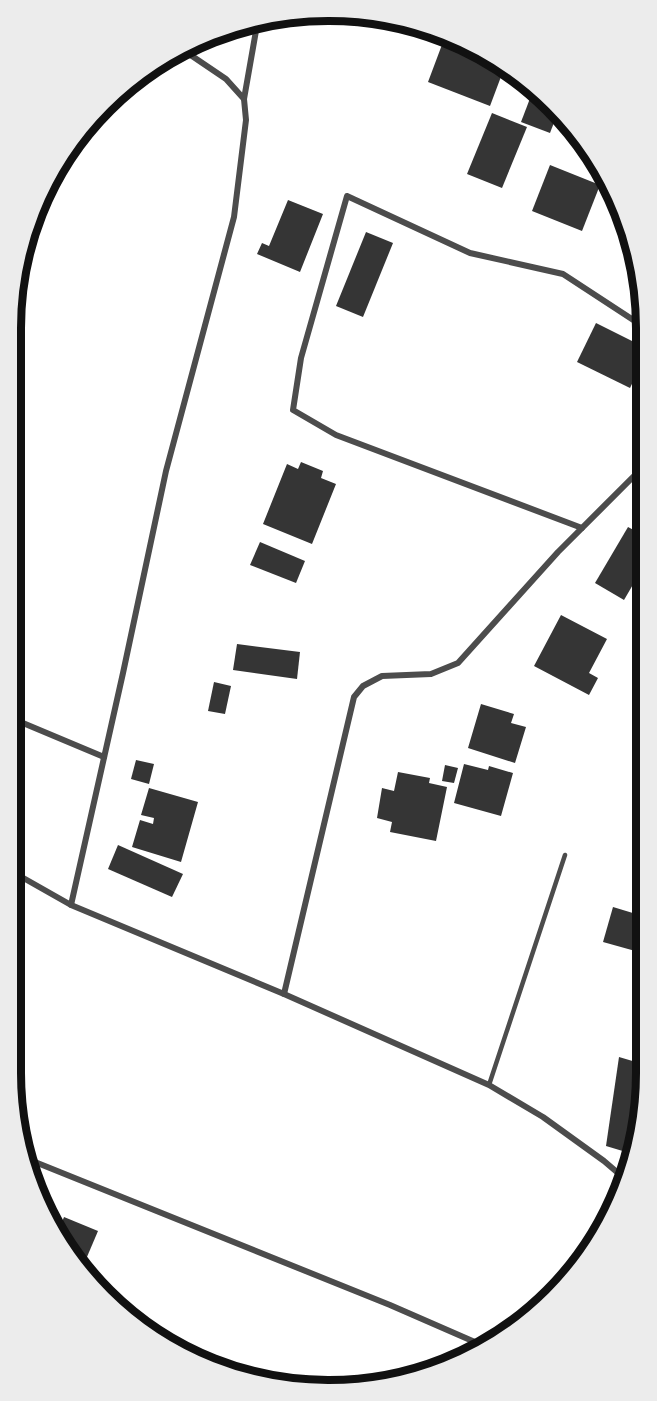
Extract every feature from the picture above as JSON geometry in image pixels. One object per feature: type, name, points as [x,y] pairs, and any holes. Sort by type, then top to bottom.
[{"type":"street","points":[[70,905],[166,471],[234,217],[246,120],[244,99],[256,30]]},
{"type":"street","points":[[189,55],[226,79],[244,99]]},
{"type":"street","points":[[582,528],[336,435],[293,410],[301,358],[347,196],[470,253],[563,274],[636,322]]},
{"type":"street","points":[[285,994],[354,697],[363,686],[382,676],[431,674],[459,663],[558,552],[636,474]]},
{"type":"street","points":[[21,723],[104,757]]},
{"type":"street","points":[[21,877],[70,905],[285,994],[489,1085],[543,1117],[619,1174]]},
{"type":"street","points":[[34,1162],[390,1305],[475,1343]]},
{"type":"lane","points":[[489,1085],[565,855]]},
{"type":"building","points":[[443,43],[482,62],[502,75],[490,106],[428,82]]},
{"type":"building","points":[[531,97],[555,120],[550,133],[521,122]]},
{"type":"building","points":[[492,113],[527,127],[502,188],[467,174]]},
{"type":"building","points":[[550,165],[600,185],[582,231],[532,211]]},
{"type":"building","points":[[288,200],[323,214],[300,272],[257,254],[262,243],[269,246]]},
{"type":"building","points":[[366,232],[393,243],[363,317],[336,306]]},
{"type":"building","points":[[596,323],[636,343],[636,376],[630,388],[577,362]]},
{"type":"building","points":[[301,462],[323,471],[321,478],[336,484],[312,544],[263,524],[287,464],[298,469]]},
{"type":"building","points":[[628,527],[636,531],[636,579],[624,600],[595,583]]},
{"type":"building","points":[[260,542],[305,561],[296,583],[250,565]]},
{"type":"building","points":[[561,615],[607,639],[589,673],[598,678],[589,695],[534,666]]},
{"type":"building","points":[[237,644],[300,652],[297,679],[233,670]]},
{"type":"building","points":[[214,682],[231,686],[225,714],[208,711]]},
{"type":"building","points":[[481,704],[514,714],[511,723],[526,727],[515,763],[468,748]]},
{"type":"building","points":[[136,760],[154,764],[149,784],[131,779]]},
{"type":"building","points":[[464,764],[488,770],[489,766],[513,773],[501,816],[454,803]]},
{"type":"building","points":[[445,765],[458,768],[454,783],[442,781]]},
{"type":"building","points":[[398,772],[430,778],[429,783],[447,787],[436,841],[390,832],[392,822],[377,818],[382,788],[394,791]]},
{"type":"building","points":[[149,788],[198,802],[181,862],[132,847],[140,820],[153,824],[154,818],[141,815]]},
{"type":"building","points":[[118,845],[183,874],[172,897],[108,869]]},
{"type":"building","points":[[613,907],[636,914],[636,951],[603,942]]},
{"type":"building","points":[[619,1057],[636,1062],[633,1113],[626,1152],[606,1146]]},
{"type":"building","points":[[64,1217],[98,1231],[85,1261],[73,1243],[61,1224]]}]
